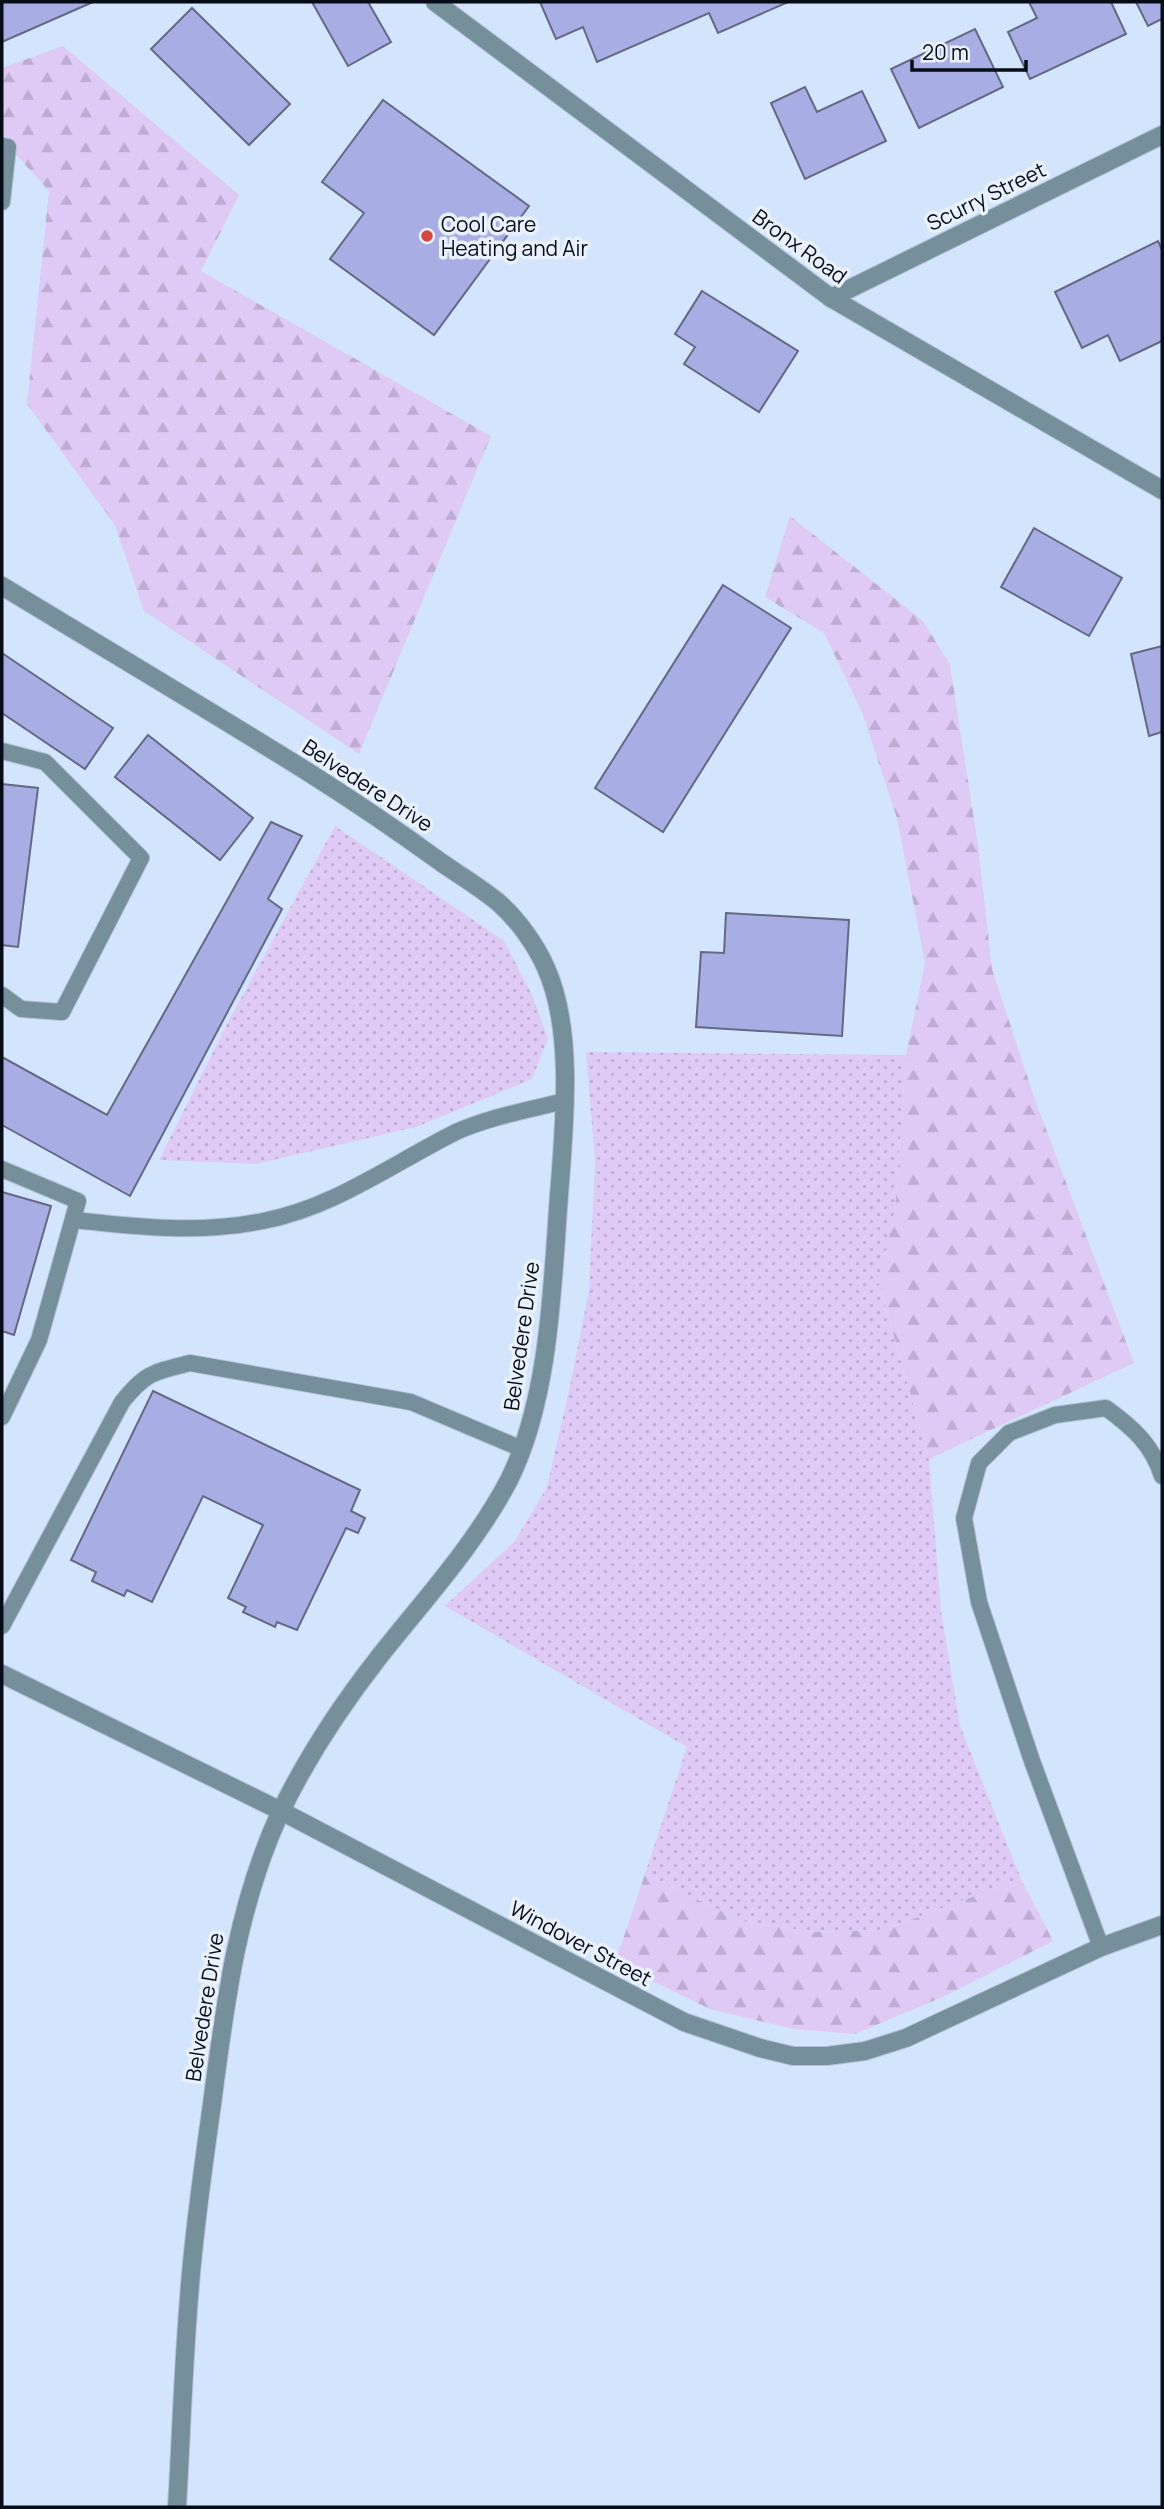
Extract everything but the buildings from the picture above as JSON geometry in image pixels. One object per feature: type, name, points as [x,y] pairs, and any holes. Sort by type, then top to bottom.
[{"type":"street","name":"Bronx Road","points":[[435,2],[831,298],[1162,490]]},
{"type":"street","name":"Scurry Street","points":[[831,298],[1162,135]]},
{"type":"street","name":"Belvedere Drive","points":[[2,586],[374,814],[501,905],[526,935],[545,965],[556,995],[562,1032],[564,1101],[554,1270],[540,1387],[533,1420],[505,1488],[486,1518],[454,1565],[375,1662],[327,1730],[281,1811],[239,1930],[227,1987],[192,2255],[177,2507]]},
{"type":"street","name":"Windover Street","points":[[2,1674],[281,1811],[684,2022],[760,2048],[793,2056],[827,2056],[865,2051],[906,2038],[1101,1947],[1162,1925]]},
{"type":"lane","points":[[2,146],[8,147],[2,196]]},
{"type":"lane","points":[[2,751],[45,762],[141,858],[62,1012],[22,1009],[2,995]]},
{"type":"lane","points":[[73,1220],[162,1229],[209,1228],[265,1221],[317,1205],[471,1126],[564,1101]]},
{"type":"lane","points":[[2,1169],[78,1201],[39,1340],[2,1417]]},
{"type":"lane","points":[[2,1626],[122,1402],[140,1380],[160,1370],[191,1363],[411,1402],[522,1449]]},
{"type":"lane","points":[[1101,1947],[1032,1761],[979,1602],[964,1518],[979,1463],[1009,1433],[1055,1415],[1106,1408],[1135,1429],[1158,1461],[1162,1476]]},
{"type":"green space","points":[[63,46],[239,195],[201,271],[491,436],[359,754],[144,611],[115,525],[27,404],[49,191],[2,139],[2,68]]},
{"type":"green space","points":[[790,516],[923,621],[950,665],[978,845],[992,969],[1035,1100],[1134,1363],[929,1459],[879,1284],[895,1209],[906,1055],[925,963],[897,818],[862,712],[824,633],[765,597]]},
{"type":"green space","points":[[335,826],[504,941],[533,997],[548,1039],[532,1079],[416,1127],[256,1164],[159,1160],[226,1026]]},
{"type":"green space","points":[[586,1052],[906,1055],[895,1209],[879,1285],[929,1459],[941,1611],[960,1726],[1021,1879],[883,1930],[814,1932],[741,1921],[645,1874],[687,1747],[445,1606],[515,1541],[547,1487],[589,1290],[595,1162]]},
{"type":"green space","points":[[645,1874],[741,1921],[814,1932],[883,1930],[1021,1879],[1053,1941],[945,1996],[855,2034],[793,2029],[710,2009],[615,1963]]},
{"type":"place","name":"Cool Care Heating and Air","points":[[427,236]]}]
